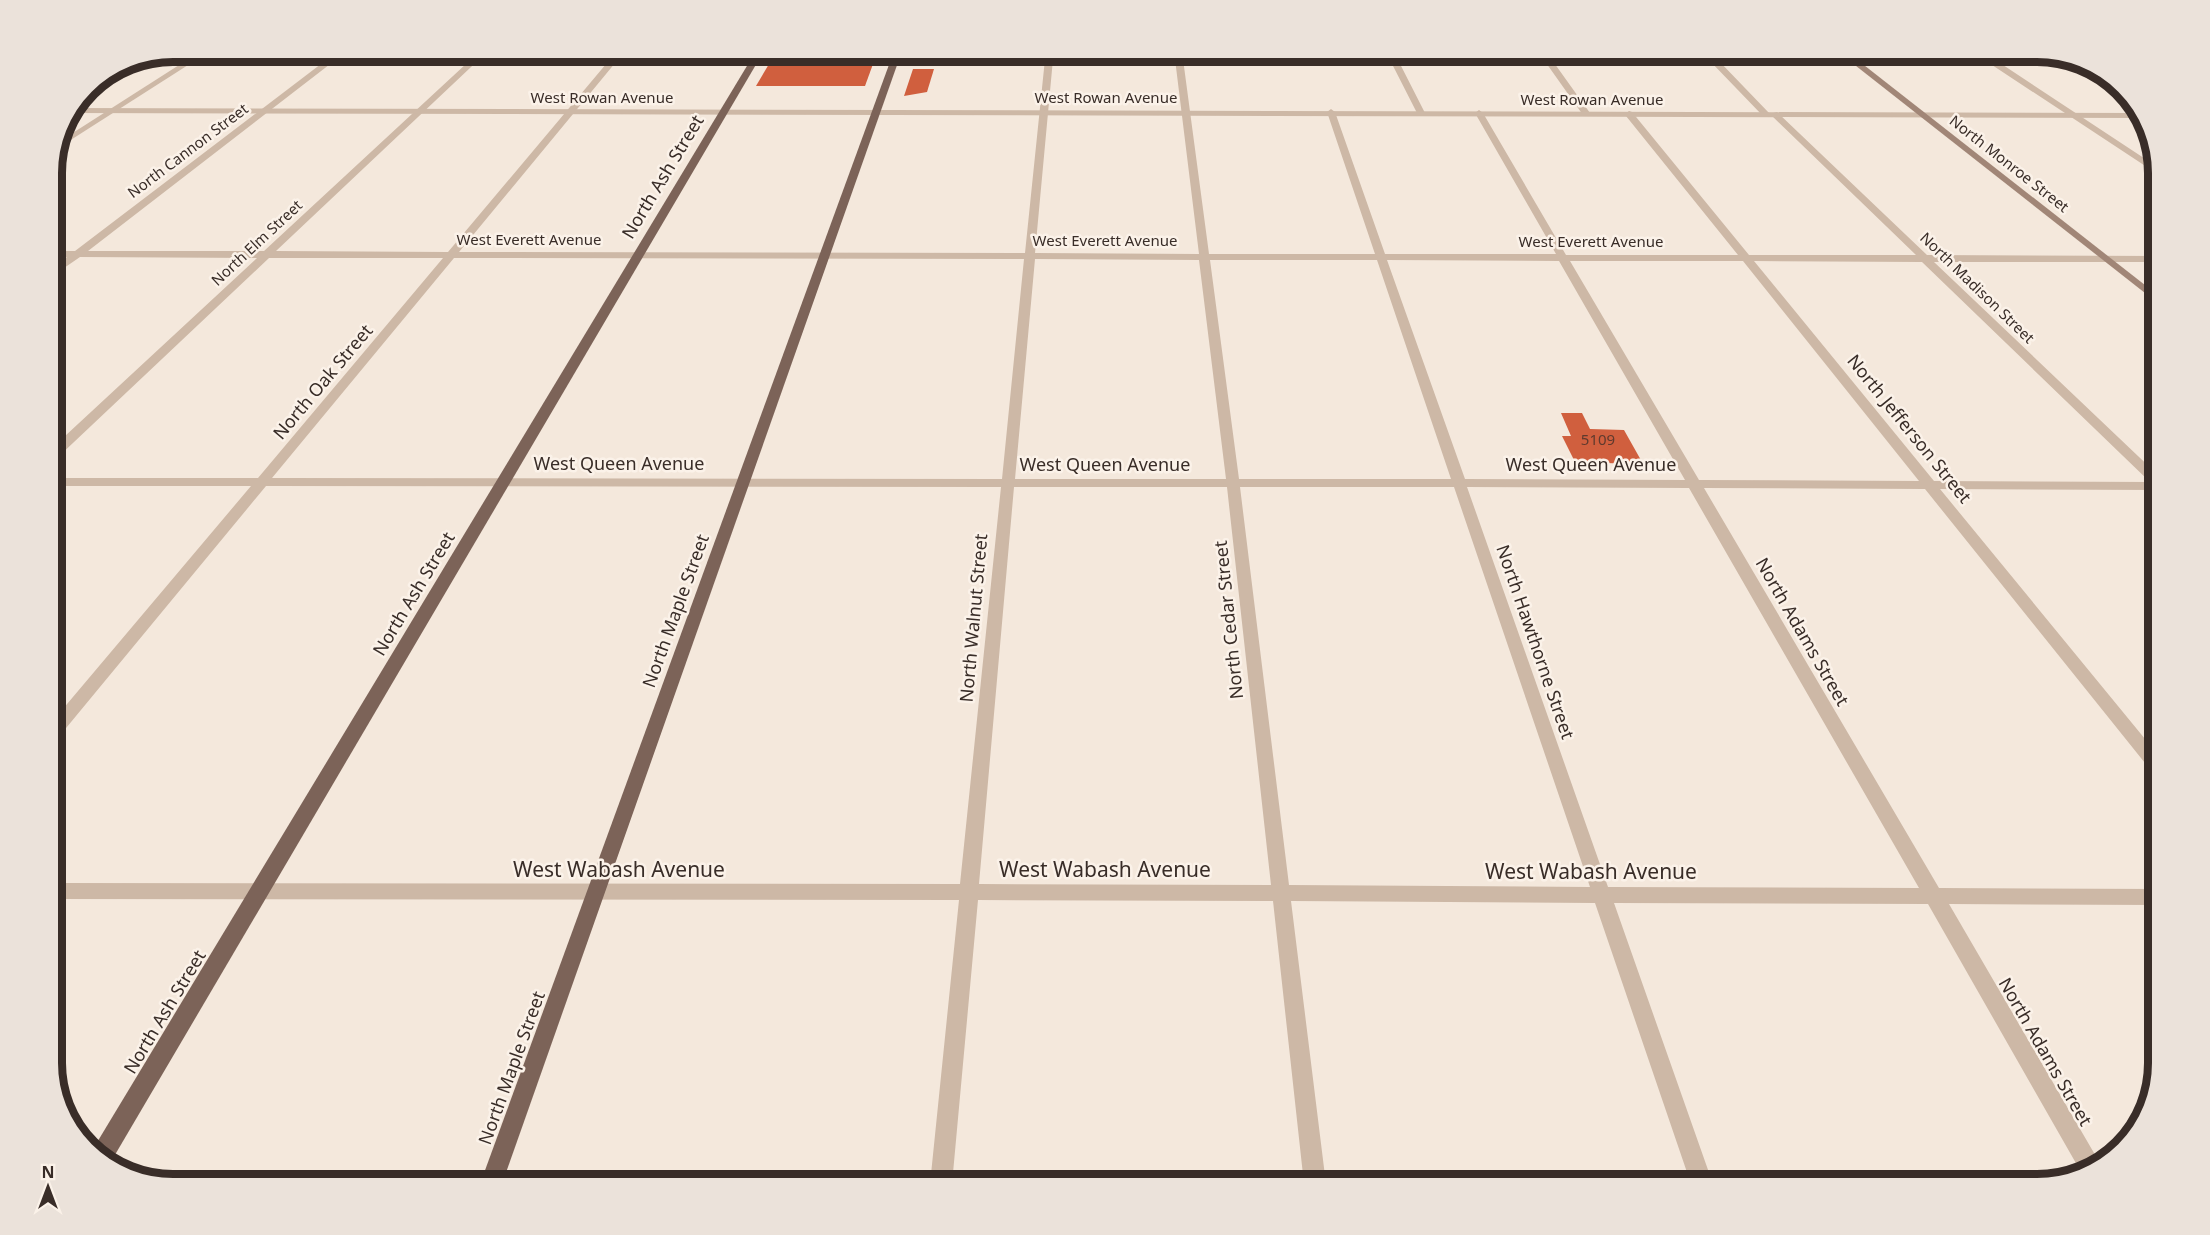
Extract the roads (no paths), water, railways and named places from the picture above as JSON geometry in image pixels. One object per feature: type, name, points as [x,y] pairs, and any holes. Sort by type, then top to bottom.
[{"type":"main road","name":"North Ash Street","points":[[105,1151],[754,62]]},
{"type":"main road","name":"North Maple Street","points":[[495,1174],[894,62]]},
{"type":"main road","name":"North Monroe Street","points":[[1855,62],[2148,292]]},
{"type":"street","points":[[66,142],[189,62]]},
{"type":"street","name":"North Cannon Street","points":[[62,266],[329,62]]},
{"type":"street","name":"North Elm Street","points":[[62,446],[472,62]]},
{"type":"street","name":"North Oak Street","points":[[62,722],[612,62]]},
{"type":"street","name":"North Walnut Street","points":[[942,1174],[1049,62]]},
{"type":"street","name":"North Cedar Street","points":[[1179,62],[1233,484],[1279,894],[1314,1174]]},
{"type":"street","points":[[1396,62],[1421,113]]},
{"type":"street","points":[[1550,62],[1586,113]]},
{"type":"street","name":"North Madison Street","points":[[1715,62],[2148,473]]},
{"type":"street","points":[[1994,62],[2148,165]]},
{"type":"street","name":"West Rowan Avenue","points":[[80,111],[1331,112],[2133,116]]},
{"type":"street","name":"North Hawthorne Street","points":[[1331,112],[1699,1174]]},
{"type":"street","name":"North Adams Street","points":[[1479,113],[1931,896],[2088,1162]]},
{"type":"street","name":"North Jefferson Street","points":[[1629,114],[2148,754]]},
{"type":"street","name":"West Everett Avenue","points":[[62,254],[2148,259]]},
{"type":"street","name":"West Queen Avenue","points":[[62,482],[2148,484]]},
{"type":"street","name":"West Wabash Avenue","points":[[62,891],[2148,897]]}]
